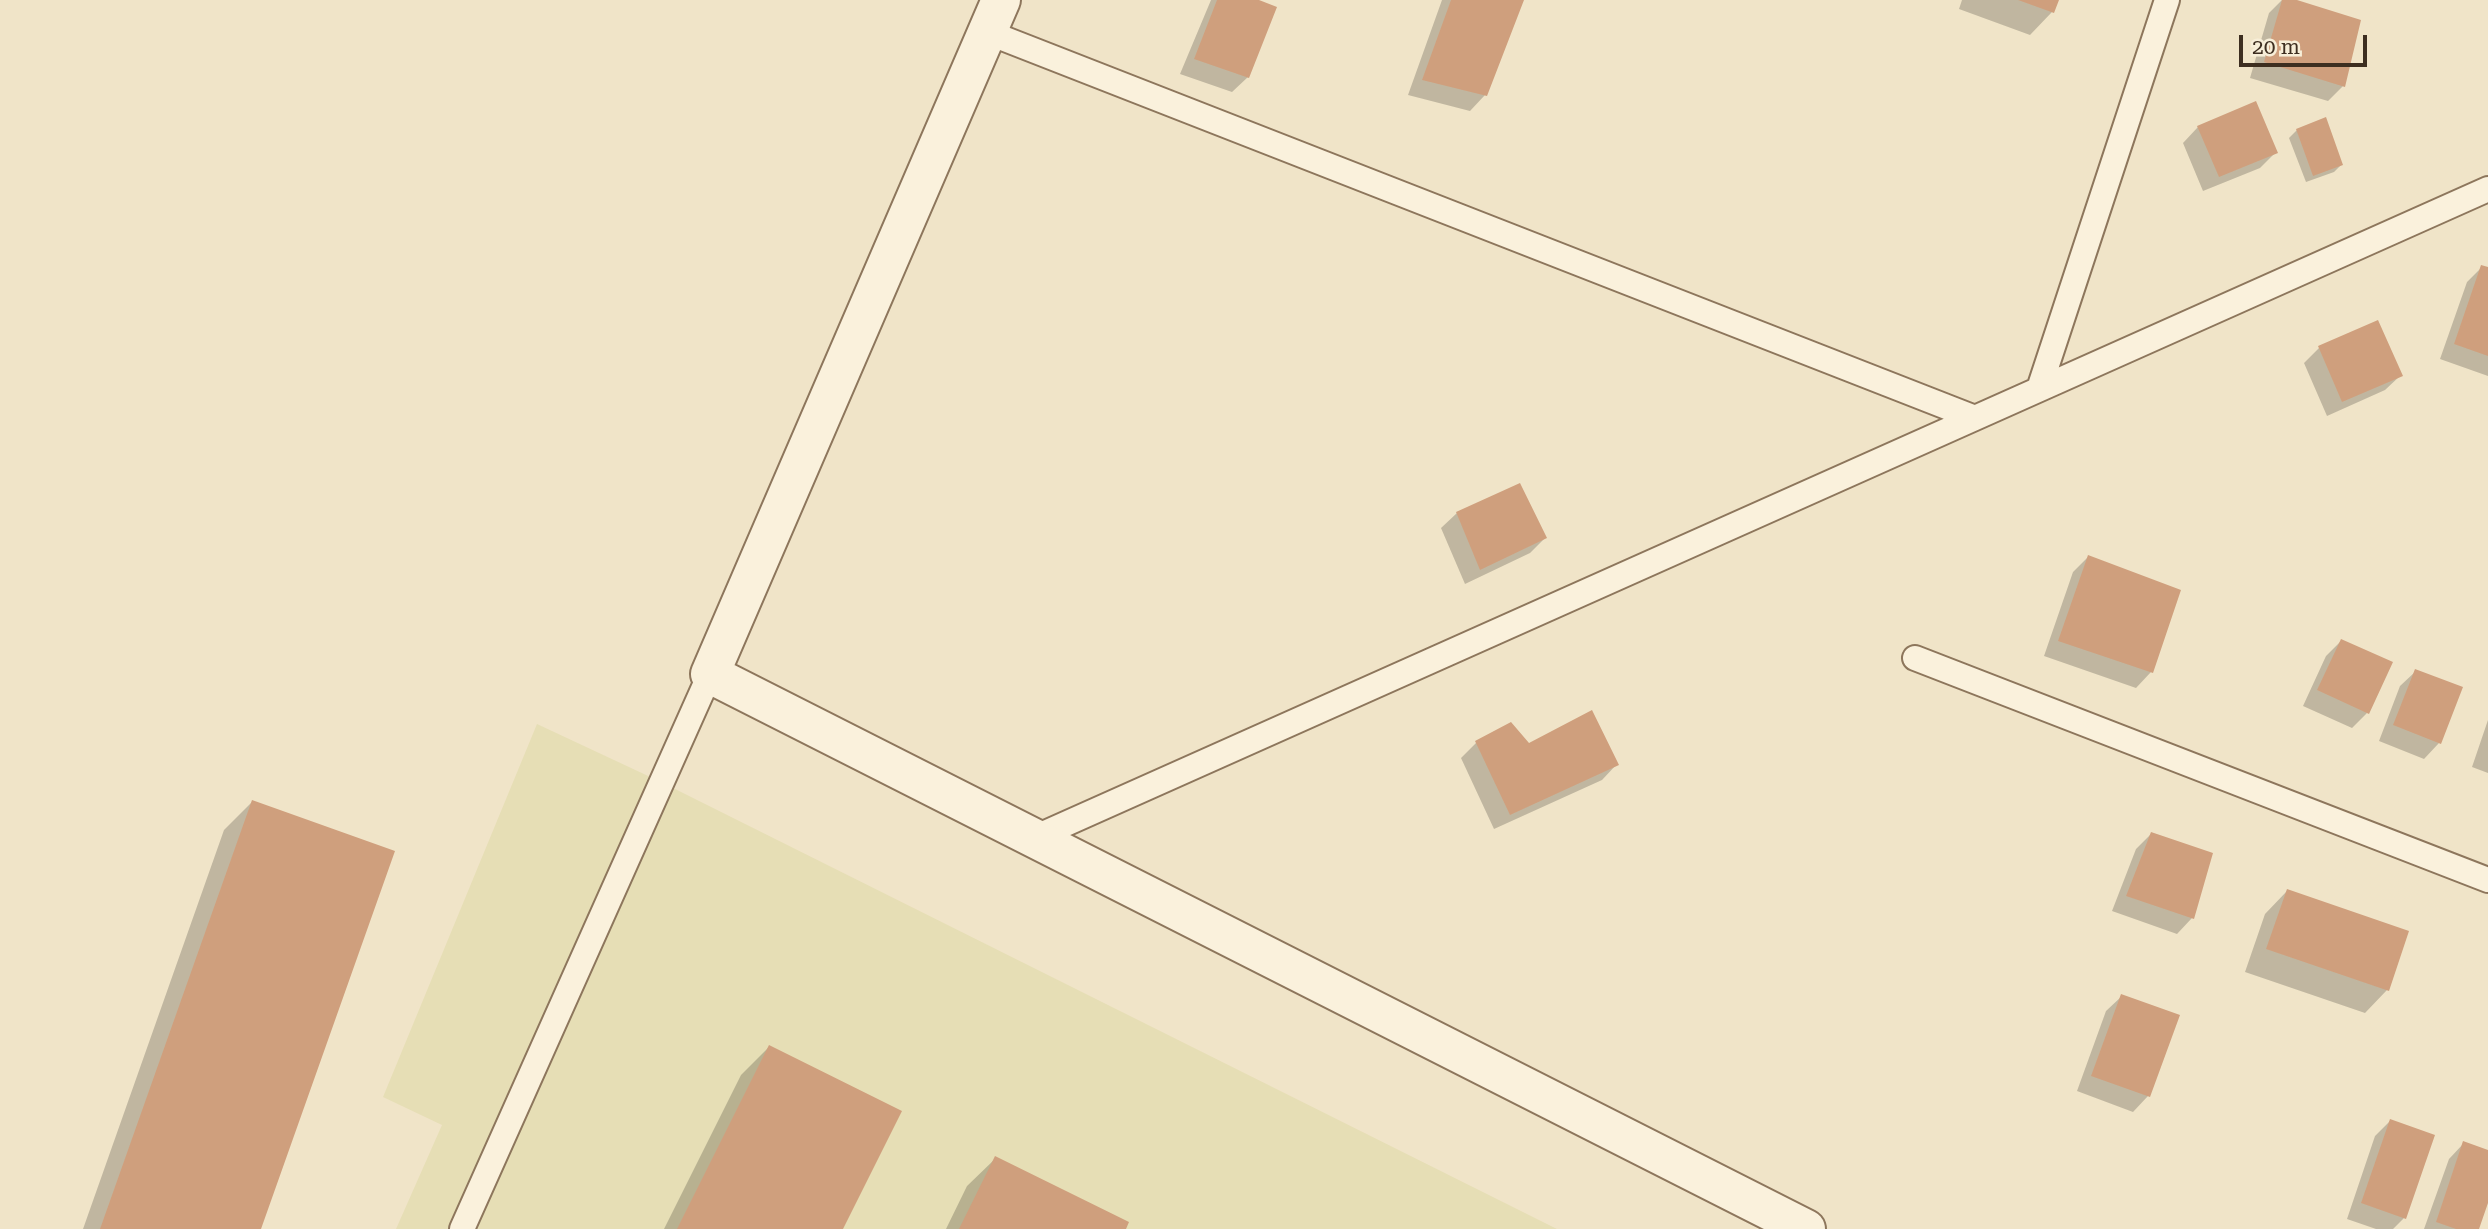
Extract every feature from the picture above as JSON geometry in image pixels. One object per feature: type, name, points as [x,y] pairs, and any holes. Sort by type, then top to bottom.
[{"type":"street","points":[[994,16],[710,674],[1806,1229]]},
{"type":"lane","points":[[2039,389],[2167,0]]},
{"type":"lane","points":[[994,16],[1975,418]]},
{"type":"lane","points":[[1034,838],[2488,189]]},
{"type":"lane","points":[[1915,658],[2488,880]]},
{"type":"lane","points":[[462,1229],[710,674]]},
{"type":"shaded area","points":[[537,724],[661,782],[1557,1229],[396,1229],[442,1125],[383,1097]]},
{"type":"building","points":[[1217,0],[1259,0],[1277,7],[1249,78],[1194,59]]},
{"type":"building","points":[[1451,0],[1524,0],[1487,96],[1422,80]]},
{"type":"building","points":[[2018,0],[2059,0],[2054,13]]},
{"type":"building","points":[[2282,0],[2297,0],[2361,20],[2345,87],[2264,62]]},
{"type":"building","points":[[2256,101],[2278,153],[2219,177],[2197,126]]},
{"type":"building","points":[[2326,117],[2343,165],[2313,176],[2296,129]]},
{"type":"building","points":[[2481,265],[2488,267],[2488,356],[2454,344]]},
{"type":"building","points":[[2378,320],[2403,376],[2342,402],[2318,346]]},
{"type":"building","points":[[1520,483],[1547,538],[1480,570],[1456,512]]},
{"type":"building","points":[[2088,555],[2181,590],[2153,673],[2058,641]]},
{"type":"building","points":[[2341,639],[2393,662],[2369,714],[2317,690]]},
{"type":"building","points":[[2415,669],[2463,687],[2441,744],[2393,725]]},
{"type":"building","points":[[1592,710],[1619,765],[1510,815],[1475,741],[1511,722],[1529,743]]},
{"type":"building","points":[[252,800],[395,851],[261,1229],[100,1229]]},
{"type":"building","points":[[2151,832],[2213,853],[2194,919],[2126,896]]},
{"type":"building","points":[[2287,889],[2409,931],[2389,991],[2266,949]]},
{"type":"building","points":[[2121,994],[2180,1015],[2150,1097],[2091,1076]]},
{"type":"building","points":[[769,1045],[902,1111],[843,1229],[677,1229]]},
{"type":"building","points":[[2390,1119],[2435,1135],[2406,1219],[2361,1203]]},
{"type":"building","points":[[2463,1141],[2488,1150],[2488,1203],[2479,1229],[2456,1229],[2436,1222]]},
{"type":"building","points":[[995,1156],[1129,1222],[1126,1229],[959,1229]]}]
